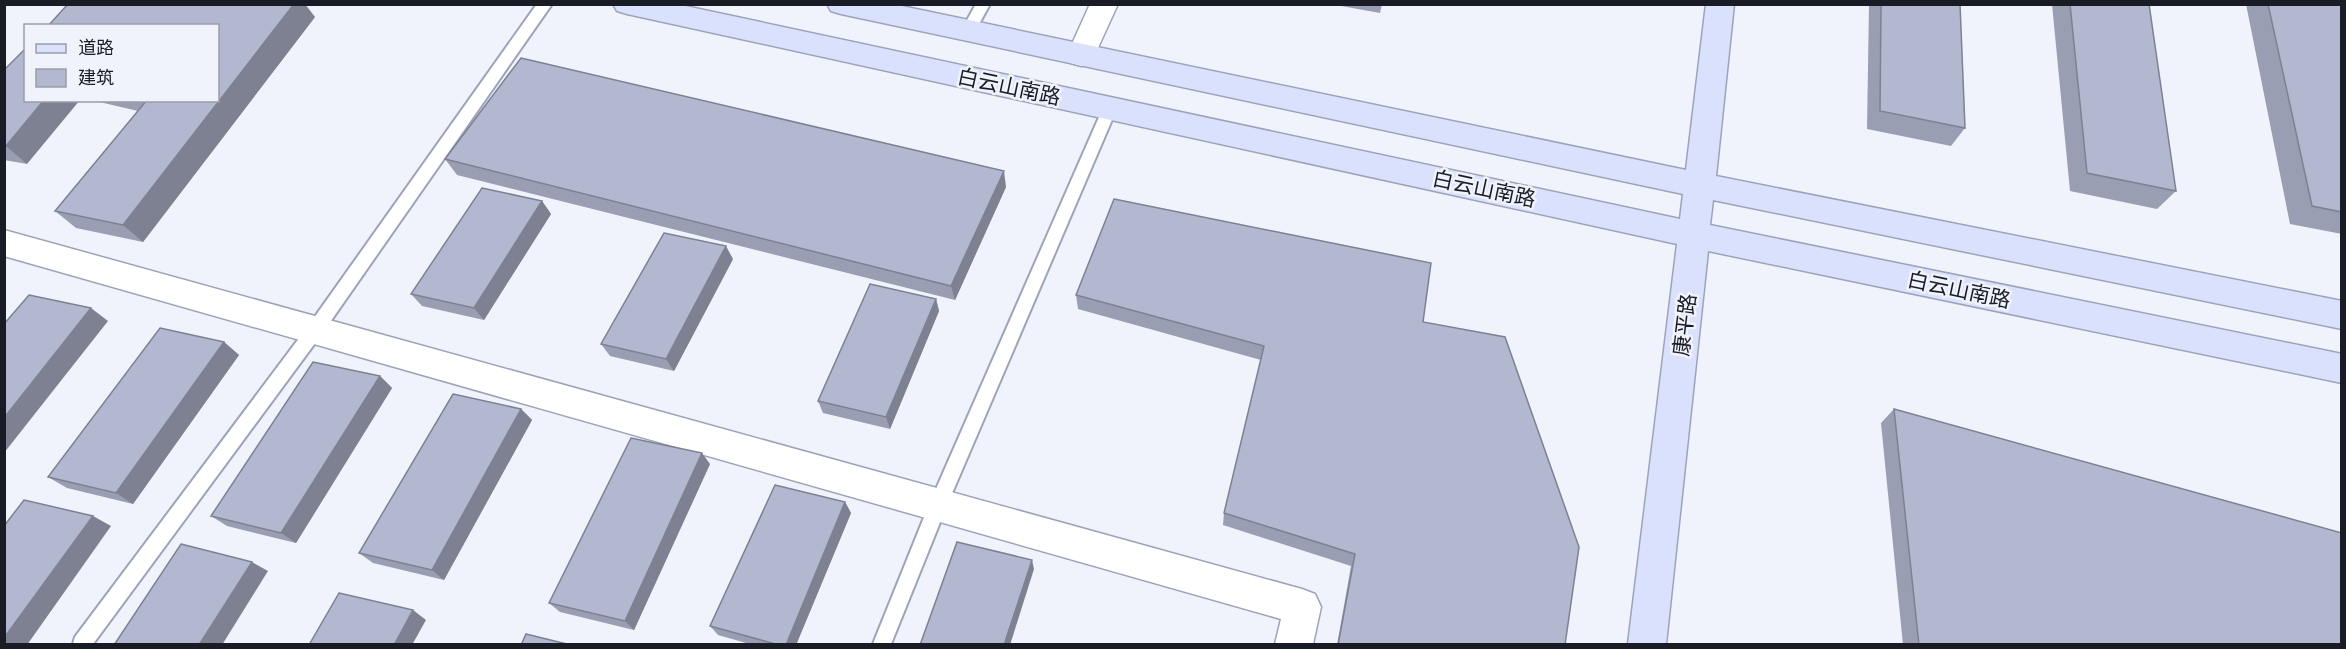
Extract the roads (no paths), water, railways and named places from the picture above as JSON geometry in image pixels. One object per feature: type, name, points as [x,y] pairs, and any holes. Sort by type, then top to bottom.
[{"type":"main road","name":"白云山南路","points":[[627,4],[1695,235],[2342,369]]},
{"type":"main road","points":[[841,4],[1699,185],[2342,315]]},
{"type":"main road","name":"康平路","points":[[1647,645],[1720,4]]},
{"type":"street","points":[[1081,55],[1104,4]]},
{"type":"street","points":[[4,243],[1302,607],[1294,645]]},
{"type":"lane","points":[[82,645],[315,330],[545,4]]},
{"type":"lane","points":[[968,31],[983,4]]},
{"type":"lane","points":[[882,645],[938,506],[1110,108]]}]
